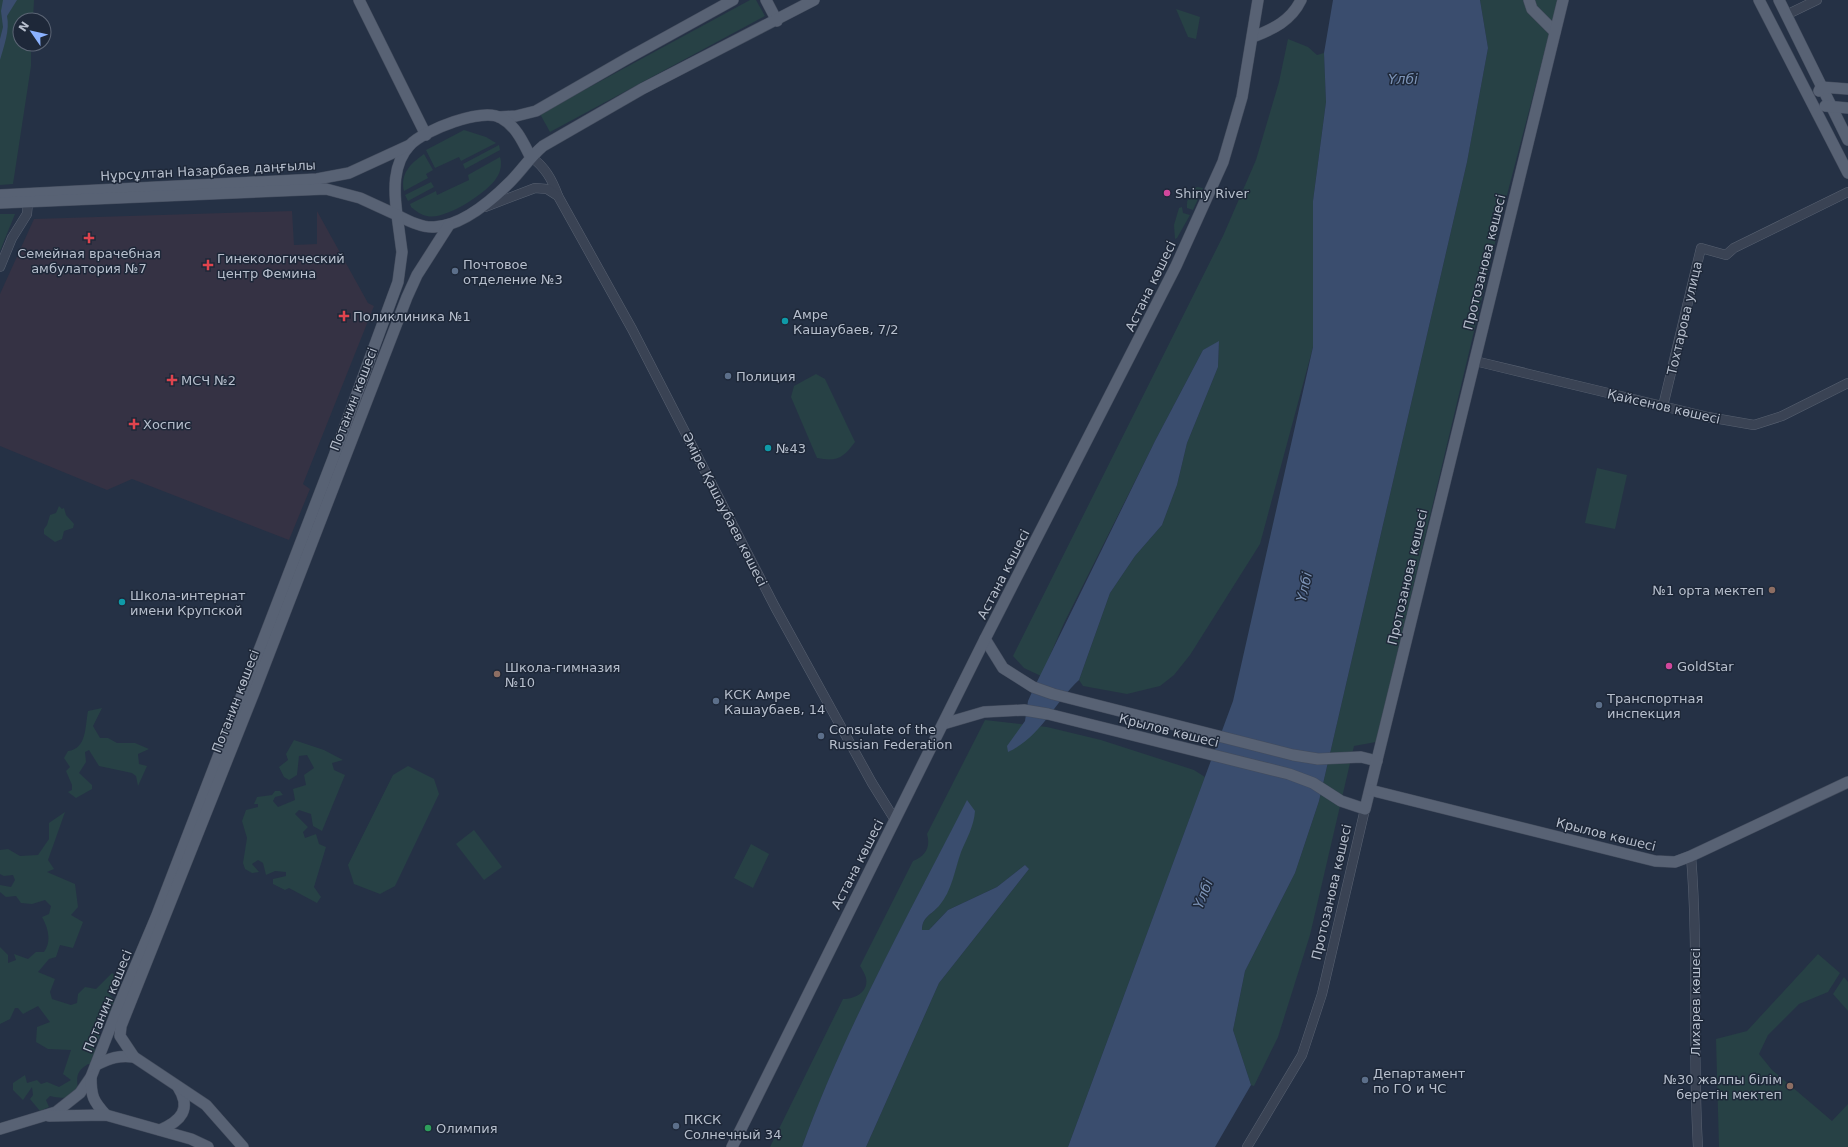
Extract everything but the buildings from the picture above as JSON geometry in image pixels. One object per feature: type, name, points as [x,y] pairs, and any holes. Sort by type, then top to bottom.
[{"type":"main road","points":[[358,0],[426,134]]},
{"type":"main road","name":"Нұрсұлтан Назарбаев даңғылы","points":[[0,203],[17,198],[317,179],[349,173],[410,145],[426,134],[460,119],[477,115],[500,117],[516,116],[536,112],[628,58],[733,0]]},
{"type":"main road","points":[[766,0],[777,21]]},
{"type":"main road","name":"Нұрсұлтан Назарбаев даңғылы","points":[[0,195],[17,198],[28,202],[318,188],[340,191],[360,198],[410,222],[433,228],[449,225],[474,211],[510,182],[530,156],[543,146],[642,89],[777,21],[814,0]]},
{"type":"main road","name":"Астана көшесі","points":[[732,1147],[943,724],[1174,270],[1223,162],[1242,97],[1258,0]]},
{"type":"main road","points":[[1253,37],[1274,28],[1290,17],[1301,0]]},
{"type":"main road","points":[[1529,0],[1532,9],[1555,32]]},
{"type":"main road","name":"Протозанова көшесі","points":[[1365,808],[1563,0]]},
{"type":"main road","points":[[1759,0],[1848,172]]},
{"type":"main road","points":[[1779,0],[1848,140]]},
{"type":"main road","points":[[1812,105],[1821,87]]},
{"type":"main road","points":[[1821,87],[1848,90]]},
{"type":"main road","points":[[1812,105],[1848,108]]},
{"type":"main road","points":[[500,117],[513,128],[530,156]]},
{"type":"main road","name":"Нұрсұлтан Назарбаев даңғылы","points":[[397,215],[395,179],[401,160],[410,145]]},
{"type":"main road","name":"Потанин көшесі","points":[[91,1077],[119,1005],[157,915],[317,500],[398,282],[402,252],[397,215]]},
{"type":"main road","name":"Потанин көшесі","points":[[243,1147],[206,1105],[134,1057],[120,1036],[121,1026],[255,690],[407,297],[417,276],[449,225]]},
{"type":"main road","name":"Крылов көшесі","points":[[986,639],[1003,668],[1033,687],[1053,694],[1293,755],[1318,759],[1354,757],[1377,762]]},
{"type":"main road","name":"Крылов көшесі","points":[[943,724],[984,712],[1024,710],[1048,714],[1282,772],[1313,783],[1341,801],[1365,808]]},
{"type":"main road","name":"Крылов көшесі","points":[[1370,790],[1655,861],[1675,862],[1691,856],[1848,782]]},
{"type":"main road","points":[[96,1065],[111,1057],[120,1055],[134,1057]]},
{"type":"main road","points":[[91,1077],[91,1093],[95,1103],[106,1114]]},
{"type":"main road","points":[[0,1130],[56,1112],[72,1101],[80,1093],[91,1077]]},
{"type":"main road","points":[[160,1130],[177,1121],[185,1106],[184,1096],[177,1085]]},
{"type":"main road","points":[[41,1116],[106,1114],[191,1140],[208,1147]]},
{"type":"street","points":[[1786,15],[1816,0]]},
{"type":"street","name":"Әміре Қашаубаев көшесі","points":[[530,156],[542,166],[552,180],[558,196],[632,329],[775,607],[872,783],[895,820]]},
{"type":"street","points":[[474,211],[535,188],[547,189],[558,196]]},
{"type":"street","name":"Тохтарова улица","points":[[1663,406],[1701,248],[1726,255],[1734,248],[1848,192]]},
{"type":"street","points":[[0,267],[12,238],[27,214],[28,202]]},
{"type":"street","name":"Қайсенов көшесі","points":[[1475,360],[1740,424],[1754,425],[1782,416],[1848,383]]},
{"type":"street","name":"Протозанова көшесі","points":[[1247,1147],[1302,1055],[1322,994],[1365,808]]},
{"type":"street","name":"Лихарев көшесі","points":[[1691,856],[1695,903],[1695,1092],[1698,1147]]},
{"type":"shaded area","name":"МСЧ №2","points":[[292,211],[294,245],[317,244],[317,211],[368,303],[374,306],[303,484],[310,489],[289,540],[132,479],[107,490],[0,446],[0,294],[34,219]]},
{"type":"green space","points":[[0,0],[34,0],[33,12],[12,12],[12,52],[31,52],[31,66],[13,184],[0,185]]},
{"type":"green space","points":[[750,0],[756,0],[765,16],[550,132],[540,114]]},
{"type":"green space","points":[[1480,0],[1558,0],[1502,214],[1376,742],[1354,746],[1310,935],[1278,1037],[1254,1086],[1251,1085],[1233,1030],[1245,971],[1295,873],[1319,801],[1467,162],[1488,48]]},
{"type":"green space","points":[[1176,9],[1200,17],[1196,39],[1188,37]]},
{"type":"green space","points":[[1288,39],[1308,47],[1317,55],[1324,53],[1326,102],[1313,201],[1313,347],[1260,544],[1190,655],[1174,675],[1160,686],[1127,694],[1083,686],[1079,680],[1110,593],[1135,556],[1162,525],[1177,485],[1187,443],[1218,367],[1219,342],[1203,350],[1155,441],[1064,623],[1041,676],[1024,668],[1013,656],[1223,236],[1256,160],[1279,82]]},
{"type":"green space","points":[[464,130],[486,137],[496,143],[461,161],[459,157],[435,168],[426,150]]},
{"type":"green space","points":[[499,145],[500,150],[465,169],[463,164]]},
{"type":"green space","points":[[424,154],[433,170],[426,174],[428,178],[404,191],[403,179],[407,170]]},
{"type":"green space","points":[[500,157],[501,167],[497,177],[492,183],[476,197],[455,210],[435,216],[427,216],[411,207],[410,204],[436,191],[437,195],[469,180],[468,175]]},
{"type":"green space","points":[[431,182],[434,187],[408,201],[405,195]]},
{"type":"green space","points":[[1197,187],[1203,188],[1193,210],[1187,208],[1187,202],[1190,193]]},
{"type":"green space","points":[[1182,207],[1183,213],[1190,215],[1175,239],[1174,225],[1179,208]]},
{"type":"green space","points":[[0,214],[15,214],[0,251]]},
{"type":"green space","points":[[816,374],[825,379],[855,442],[847,452],[835,459],[817,458],[791,397],[794,386]]},
{"type":"green space","points":[[1597,468],[1627,475],[1615,529],[1585,523]]},
{"type":"green space","points":[[59,506],[62,509],[64,508],[66,515],[74,524],[73,528],[64,531],[62,539],[55,542],[44,534],[44,529],[50,515],[56,513]]},
{"type":"green space","points":[[102,708],[93,726],[100,738],[108,738],[117,743],[135,743],[149,749],[138,754],[139,764],[147,766],[138,786],[136,776],[132,773],[99,766],[89,750],[85,752],[86,762],[79,773],[92,785],[92,789],[76,798],[68,792],[72,790],[72,785],[66,771],[70,767],[64,758],[68,751],[79,746],[82,741],[88,711]]},
{"type":"green space","points":[[985,720],[1047,727],[1101,740],[1194,770],[1205,777],[1068,1147],[866,1147],[939,983],[1029,869],[1025,865],[997,887],[948,910],[929,930],[922,930],[924,921],[940,904],[952,879],[960,854],[967,801],[879,971],[858,1015],[819,1102],[802,1147],[770,1147],[843,999],[852,998],[863,991],[866,978],[860,966],[913,861],[921,857],[926,851],[928,843],[927,834]]},
{"type":"green space","points":[[294,740],[324,750],[343,760],[332,763],[334,770],[345,775],[322,831],[313,826],[311,814],[299,810],[295,814],[308,827],[303,832],[305,838],[316,834],[319,844],[326,847],[314,887],[321,897],[317,903],[289,888],[285,890],[273,884],[273,879],[286,876],[286,872],[275,871],[266,875],[263,863],[258,860],[252,864],[259,872],[252,873],[245,869],[243,863],[247,838],[242,821],[246,810],[258,807],[258,804],[254,804],[257,797],[272,795],[275,791],[280,791],[283,795],[275,797],[273,801],[278,807],[295,800],[293,789],[306,785],[304,775],[314,768],[307,755],[299,756],[297,775],[289,780],[284,777],[279,767],[288,760],[286,754]]},
{"type":"green space","points":[[408,766],[434,779],[439,794],[395,886],[380,894],[354,884],[348,865],[393,775]]},
{"type":"green space","points":[[65,812],[48,860],[54,869],[47,872],[75,884],[78,907],[71,915],[83,922],[73,948],[60,945],[56,957],[49,959],[38,972],[55,979],[50,992],[52,999],[71,1005],[77,1003],[78,994],[85,987],[96,989],[112,973],[115,975],[114,987],[109,994],[117,1002],[100,1028],[100,1036],[94,1049],[98,1052],[95,1064],[88,1064],[78,1074],[78,1089],[72,1095],[66,1097],[59,1098],[50,1096],[46,1100],[49,1107],[40,1111],[30,1099],[33,1095],[32,1087],[23,1100],[13,1090],[13,1083],[25,1075],[27,1083],[37,1080],[41,1084],[47,1082],[59,1087],[71,1080],[63,1074],[71,1050],[48,1049],[36,1042],[37,1027],[50,1022],[38,1006],[23,1014],[18,1008],[15,1008],[10,1019],[0,1024],[0,947],[8,955],[8,963],[16,960],[14,954],[28,959],[36,952],[44,952],[48,943],[48,934],[42,917],[49,914],[51,906],[45,900],[32,904],[21,903],[16,896],[6,897],[0,892],[0,885],[11,887],[15,880],[13,875],[4,876],[0,874],[0,850],[8,849],[20,856],[38,855],[49,839],[49,823]]},
{"type":"green space","points":[[474,830],[502,867],[484,880],[456,844]]},
{"type":"green space","points":[[751,844],[769,854],[753,888],[734,878]]},
{"type":"green space","points":[[1818,954],[1840,973],[1828,992],[1799,1004],[1768,1035],[1759,1054],[1772,1070],[1832,1121],[1848,1104],[1848,1147],[1719,1147],[1716,1039],[1747,1031]]},
{"type":"green space","points":[[1844,977],[1848,982],[1848,1011],[1833,994]]},
{"type":"water","points":[[3,0],[17,0],[7,16],[7,32],[0,60],[0,39],[3,27],[1,11]]},
{"type":"water","name":"Үлбі","points":[[1333,0],[1480,0],[1488,48],[1467,162],[1319,801],[1295,873],[1245,971],[1233,1030],[1251,1085],[1215,1147],[1068,1147],[1233,701],[1313,347],[1313,201],[1326,102],[1324,53]]},
{"type":"water","points":[[1219,341],[1218,367],[1187,443],[1177,485],[1162,525],[1135,556],[1110,593],[1079,680],[1030,738],[1020,746],[1008,752],[1007,746],[1025,721],[1028,701],[1032,692],[1155,441],[1203,350]]},
{"type":"water","points":[[967,800],[975,811],[972,827],[961,852],[953,880],[947,894],[939,906],[925,919],[922,930],[929,930],[948,910],[997,887],[1025,865],[1029,869],[939,983],[866,1147],[802,1147],[819,1102],[858,1014]]},
{"type":"place","name":"Shiny River","points":[[1167,193]]},
{"type":"place","name":"Семейная врачебная амбулатория №7","points":[[89,238]]},
{"type":"place","name":"Гинекологический центр Фемина","points":[[208,265]]},
{"type":"place","name":"Почтовое отделение №3","points":[[455,271]]},
{"type":"place","name":"Поликлиника №1","points":[[344,316]]},
{"type":"place","name":"Амре Кашаубаев, 7/2","points":[[785,321]]},
{"type":"place","name":"Полиция","points":[[728,376]]},
{"type":"place","name":"МСЧ №2","points":[[172,380]]},
{"type":"place","name":"Хоспис","points":[[134,424]]},
{"type":"place","name":"№43","points":[[768,448]]},
{"type":"place","name":"№1 орта мектеп","points":[[1772,590]]},
{"type":"place","name":"Школа-интернат имени Крупской","points":[[122,602]]},
{"type":"place","name":"GoldStar","points":[[1669,666]]},
{"type":"place","name":"Школа-гимназия №10","points":[[497,674]]},
{"type":"place","name":"КСК Амре Кашаубаев, 14","points":[[716,701]]},
{"type":"place","name":"Транспортная инспекция","points":[[1599,705]]},
{"type":"place","name":"Consulate of the Russian Federation","points":[[821,736]]},
{"type":"place","name":"Департамент по ГО и ЧС","points":[[1365,1080]]},
{"type":"place","name":"№30 жалпы білім беретін мектеп","points":[[1790,1086]]},
{"type":"place","name":"ПКСК Солнечный 34","points":[[676,1126]]},
{"type":"place","name":"Олимпия","points":[[428,1128]]}]
